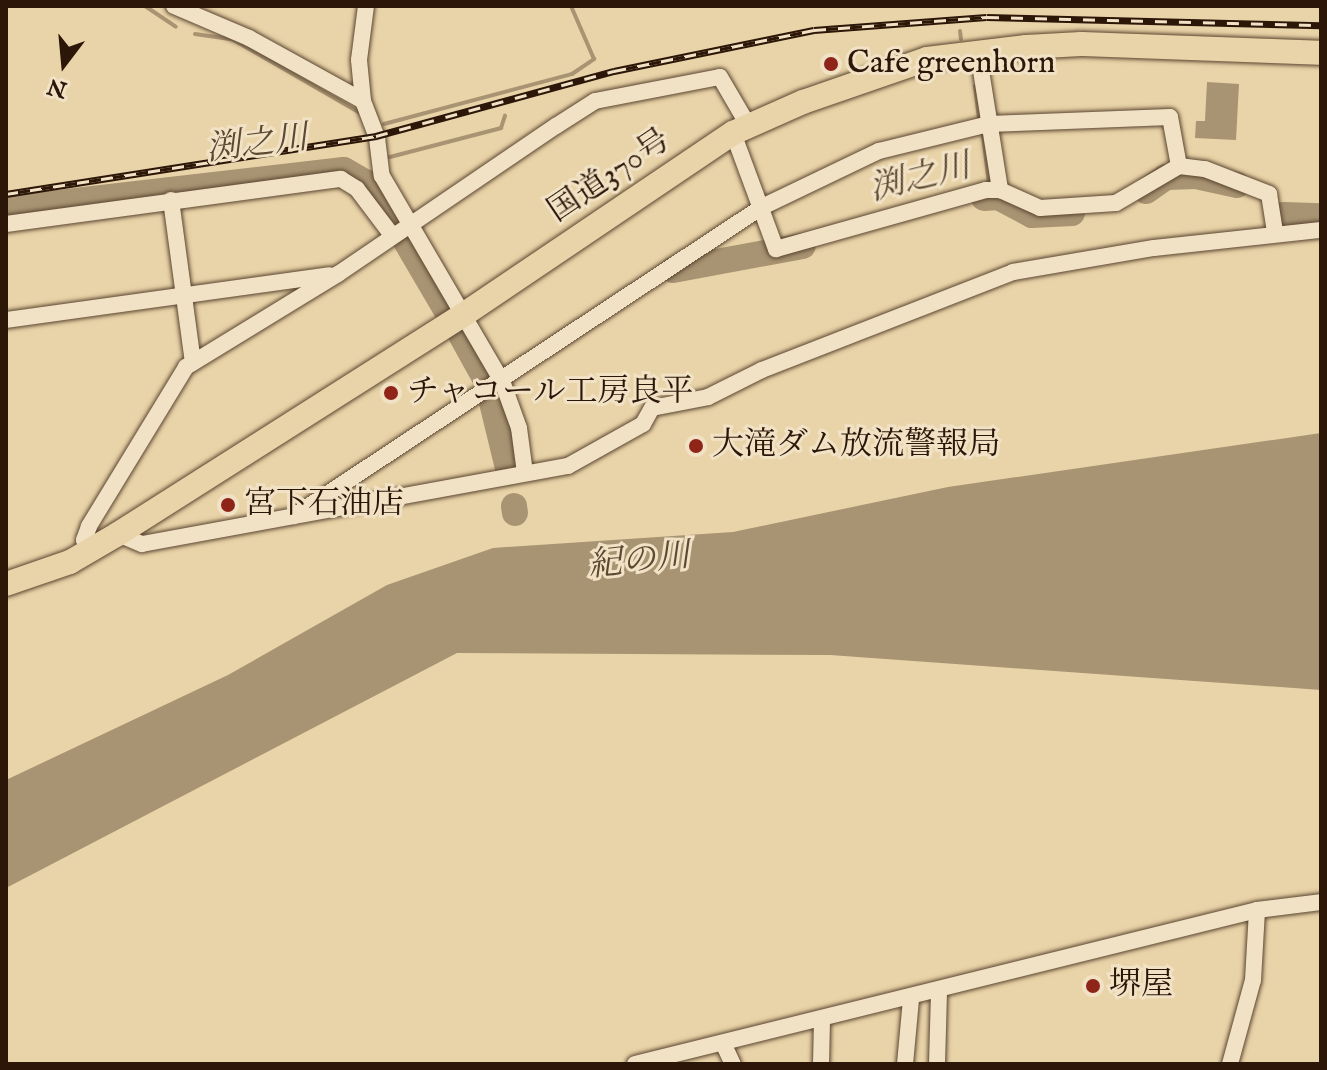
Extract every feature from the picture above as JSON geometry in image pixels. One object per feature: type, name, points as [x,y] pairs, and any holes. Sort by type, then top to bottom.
[{"type":"highway","name":"国道370号","points":[[6,584],[91,550],[118,534],[463,315],[740,129],[875,73],[978,52],[1081,44],[1321,53]]},
{"type":"street","points":[[174,6],[249,38],[363,101]]},
{"type":"street","points":[[366,6],[359,60],[363,101],[377,138],[382,176],[401,228]]},
{"type":"street","points":[[978,52],[1000,190]]},
{"type":"street","points":[[91,550],[84,540],[98,509],[164,400],[193,362],[338,274],[401,228],[595,101],[720,77],[740,129],[776,249],[1000,190],[1040,208],[1116,203],[1179,166],[1205,169],[1269,194],[1275,232]]},
{"type":"street","points":[[294,516],[324,491],[493,387],[762,207],[890,147],[989,124],[1170,117],[1179,166]]},
{"type":"street","points":[[6,224],[341,179],[401,228],[463,315],[493,387],[519,428],[525,473]]},
{"type":"street","points":[[171,200],[193,362]]},
{"type":"street","points":[[118,534],[142,544],[568,466],[643,424],[652,408],[708,397],[762,370],[1013,272],[1275,232],[1321,230]]},
{"type":"street","points":[[6,320],[338,274]]},
{"type":"street","points":[[635,1064],[911,999],[1257,910],[1321,902]]},
{"type":"street","points":[[1230,1064],[1253,980],[1259,942],[1257,910]]},
{"type":"street","points":[[937,1064],[939,992]]},
{"type":"street","points":[[905,1064],[911,999]]},
{"type":"street","points":[[821,1064],[822,1020]]},
{"type":"street","points":[[723,1043],[733,1064]]},
{"type":"water","points":[[1207,82],[1239,84],[1236,140],[1195,138],[1196,121],[1205,121]]},
{"type":"water","name":"紀の川","points":[[1321,433],[1321,690],[830,655],[457,653],[6,888],[6,780],[228,675],[387,585],[493,548],[733,532],[948,487]]},
{"type":"waterway","points":[[145,6],[176,27]]},
{"type":"waterway","points":[[384,124],[572,74],[594,59],[571,6]]},
{"type":"waterway","points":[[960,31],[961,39]]},
{"type":"waterway","points":[[195,34],[232,39],[360,113]]},
{"type":"waterway","points":[[975,86],[979,118]]},
{"type":"waterway","points":[[390,157],[501,128],[505,116]]},
{"type":"waterway","points":[[983,135],[989,184]]},
{"type":"waterway","name":"渕之川","points":[[6,209],[344,170],[365,182],[384,204],[445,308]]},
{"type":"waterway","name":"渕之川","points":[[1146,191],[1166,177],[1196,176],[1237,185]]},
{"type":"waterway","name":"渕之川","points":[[984,198],[998,197],[1032,215],[1072,213]]},
{"type":"waterway","name":"渕之川","points":[[1283,215],[1321,216]]},
{"type":"waterway","name":"渕之川","points":[[673,270],[803,246]]},
{"type":"waterway","points":[[461,335],[487,382],[508,468]]},
{"type":"waterway","points":[[514,506],[515,513]]},
{"type":"railway","points":[[6,194],[376,136],[614,71],[814,30],[987,17],[1321,25]]},
{"type":"place","name":"Cafe greenhorn","points":[[831,64]]},
{"type":"place","name":"チャコール工房良平","points":[[391,393]]},
{"type":"place","name":"大滝ダム放流警報局","points":[[696,446]]},
{"type":"place","name":"宮下石油店","points":[[228,505]]},
{"type":"place","name":"堺屋","points":[[1093,986]]}]
